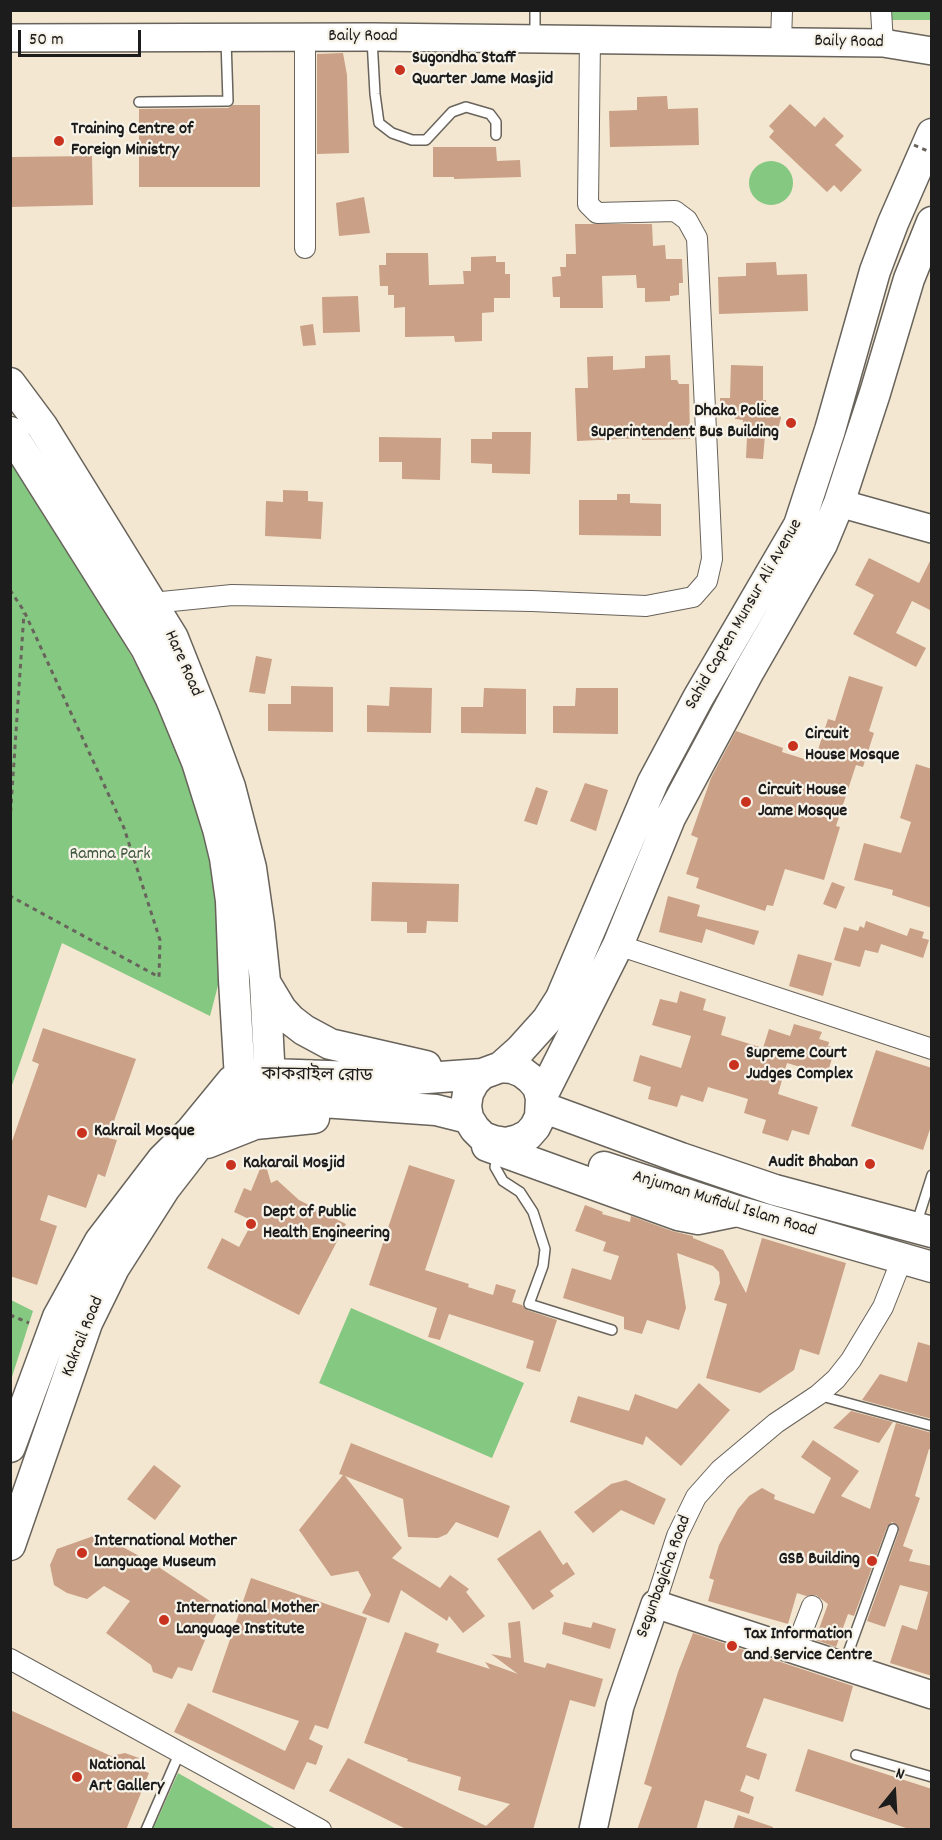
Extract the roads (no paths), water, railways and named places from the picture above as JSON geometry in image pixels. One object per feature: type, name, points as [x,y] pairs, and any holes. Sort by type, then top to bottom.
[{"type":"main road","name":"Baily Road","points":[[10,38],[372,37],[883,43],[932,51]]},
{"type":"main road","name":"Sahid Capten Munsur Ali Avenue","points":[[480,1072],[527,1043],[547,1020],[561,998],[653,782],[698,698],[799,525],[830,430],[875,271],[923,140]]},
{"type":"main road","name":"Sahid Capten Munsur Ali Avenue","points":[[542,1102],[559,1059],[587,1009],[618,945],[670,818],[749,671],[822,544],[839,503],[909,279],[932,222]]},
{"type":"main road","name":"Hare Road","points":[[10,383],[42,426],[173,638],[204,716],[230,787],[251,868],[265,981],[271,1087]]},
{"type":"main road","points":[[10,432],[146,648],[171,699],[197,762],[225,858],[231,901],[240,1090]]},
{"type":"main road","points":[[839,503],[932,529]]},
{"type":"main road","points":[[66,519],[93,506]]},
{"type":"main road","points":[[196,1148],[255,1124],[314,1118],[425,1125],[489,1137],[528,1135],[535,1127],[542,1102],[538,1087],[522,1072],[512,1068],[480,1072],[426,1066],[330,1044],[291,1020],[281,1010],[265,981]]},
{"type":"main road","points":[[162,1160],[221,1062],[236,1005]]},
{"type":"main road","points":[[587,1009],[582,1033],[566,1076],[565,1096],[569,1105],[587,1124]]},
{"type":"main road","points":[[480,1072],[468,1094],[466,1106],[489,1137]]},
{"type":"main road","name":"কাকরাইল রোড","points":[[162,1160],[191,1131],[225,1088],[240,1090],[413,1079],[480,1072]]},
{"type":"main road","name":"কাকরাইল রোড","points":[[271,1087],[436,1110],[489,1137]]},
{"type":"main road","name":"কাকরাইল রোড","points":[[196,1148],[225,1117],[240,1090]]},
{"type":"main road","name":"Anjuman Mufidul Islam Road","points":[[542,1102],[587,1124],[775,1190],[923,1230]]},
{"type":"main road","name":"Anjuman Mufidul Islam Road","points":[[489,1137],[932,1267]]},
{"type":"main road","name":"Kakrail Road","points":[[10,1545],[87,1323],[114,1268],[132,1238],[165,1188],[196,1148]]},
{"type":"main road","name":"Kakrail Road","points":[[10,1446],[57,1317],[72,1288],[100,1241],[162,1160]]},
{"type":"main road","points":[[655,1604],[931,1695]]},
{"type":"main road","name":"Segunbagicha Road","points":[[593,1830],[620,1706],[655,1604]]},
{"type":"street","points":[[781,42],[782,10]]},
{"type":"street","points":[[881,10],[883,43]]},
{"type":"street","points":[[305,38],[305,248]]},
{"type":"street","points":[[152,603],[232,595],[532,601],[646,606],[693,597],[707,581],[712,559],[696,238],[687,220],[675,212],[597,213],[588,204],[590,39]]},
{"type":"street","points":[[618,945],[932,1049]]},
{"type":"street","name":"Segunbagicha Road","points":[[655,1604],[677,1536],[696,1497],[706,1483],[776,1423],[818,1395],[836,1379],[869,1333],[887,1299],[902,1259]]},
{"type":"street","points":[[795,1650],[812,1606]]},
{"type":"street","points":[[10,1659],[321,1830]]},
{"type":"lane","points":[[535,10],[535,39]]},
{"type":"lane","points":[[372,37],[379,123],[392,133],[412,140],[426,140],[452,112],[466,107],[490,114],[496,122],[496,135]]},
{"type":"lane","points":[[139,102],[228,101],[226,38]]},
{"type":"lane","points":[[489,1137],[495,1167],[503,1181],[520,1192],[533,1212],[545,1249],[543,1266],[530,1304],[612,1330]]},
{"type":"lane","points":[[923,1230],[932,1175]]},
{"type":"lane","points":[[818,1395],[932,1426]]},
{"type":"lane","points":[[843,1666],[893,1529]]},
{"type":"lane","points":[[856,1755],[932,1777]]},
{"type":"lane","points":[[146,1830],[176,1761]]},
{"type":"place","name":"Sugondha Staff Quarter Jame Masjid","points":[[400,70]]},
{"type":"place","name":"Training Centre of Foreign Ministry","points":[[59,141]]},
{"type":"place","name":"Dhaka Police Superintendent Bus Building","points":[[791,423]]},
{"type":"place","name":"Circuit House Mosque","points":[[793,746]]},
{"type":"place","name":"Circuit House Jame Mosque","points":[[746,802]]},
{"type":"place","name":"Supreme Court Judges Complex","points":[[734,1065]]},
{"type":"place","name":"Kakrail Mosque","points":[[82,1133]]},
{"type":"place","name":"Audit Bhaban","points":[[870,1164]]},
{"type":"place","name":"Kakarail Mosjid","points":[[231,1165]]},
{"type":"place","name":"Dept of Public Health Engineering","points":[[251,1224]]},
{"type":"place","name":"International Mother Language Museum","points":[[82,1553]]},
{"type":"place","name":"GSB Building","points":[[872,1561]]},
{"type":"place","name":"International Mother Language Institute","points":[[164,1620]]},
{"type":"place","name":"Tax Information and Service Centre","points":[[732,1646]]},
{"type":"place","name":"National Art Gallery","points":[[77,1777]]},
{"type":"park label","name":"Ramna Park","points":[[110,856]]}]
